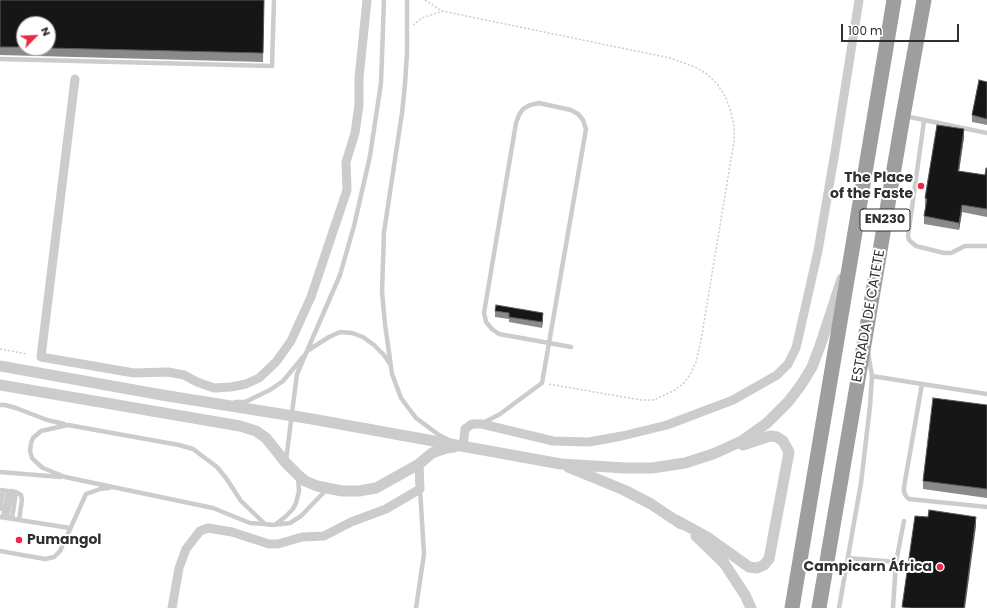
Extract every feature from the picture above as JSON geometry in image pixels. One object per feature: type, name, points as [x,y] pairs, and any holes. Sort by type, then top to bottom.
[{"type":"highway","name":"ESTRADA DE CATETE","points":[[792,608],[894,0]]},
{"type":"highway","name":"ESTRADA DE CATETE","points":[[820,608],[924,0]]},
{"type":"street","points":[[75,79],[41,357],[134,373],[168,372],[184,375],[197,382],[214,388],[246,384],[259,378],[276,362],[291,340],[311,297],[347,190],[346,162],[355,133],[359,105],[359,78],[367,0]]},
{"type":"street","points":[[463,447],[465,429],[472,424],[482,424],[552,441],[589,442],[668,425],[733,400],[777,375],[788,364],[796,348],[818,251],[859,0]]},
{"type":"street","points":[[685,463],[713,454],[742,442],[767,424],[793,396],[812,367],[855,239]]},
{"type":"street","points":[[0,366],[162,395],[291,415],[560,464],[652,468],[685,463],[719,454],[770,436],[777,437],[783,441],[790,452],[772,553],[764,565],[757,568],[749,567],[707,537],[651,504],[624,490],[560,464]]},
{"type":"street","points":[[0,385],[240,426],[256,431],[266,438],[286,463],[305,480],[317,486],[342,491],[359,491],[376,488],[419,464],[432,453],[446,448],[463,447]]},
{"type":"street","points":[[172,608],[179,568],[186,549],[200,531],[208,528],[232,532],[269,544],[278,544],[302,537],[324,536],[351,522],[386,509],[420,489],[419,464]]},
{"type":"street","points":[[676,520],[700,539],[724,563],[745,595],[750,608]]},
{"type":"lane","points":[[0,59],[272,66],[274,0]]},
{"type":"lane","points":[[286,463],[297,374],[340,274],[354,226],[370,156],[381,83],[384,0]]},
{"type":"lane","points":[[407,0],[407,53],[402,113],[384,232],[382,292],[385,324],[392,374],[401,398],[416,418],[439,435],[463,447]]},
{"type":"lane","points":[[482,424],[500,414],[542,384],[549,343],[586,129],[578,114],[571,110],[539,104],[530,105],[523,109],[516,123],[484,313],[486,322],[499,334],[549,343],[572,347]]},
{"type":"lane","points":[[903,116],[987,133]]},
{"type":"lane","points":[[924,121],[908,236],[909,240],[916,246],[944,253],[951,253],[965,246],[987,246]]},
{"type":"lane","points":[[216,403],[245,402],[270,390],[283,381],[292,372],[306,352],[329,337],[340,332],[352,333],[374,345],[384,355],[391,366]]},
{"type":"lane","points":[[839,608],[861,483],[870,406],[872,376],[866,335]]},
{"type":"lane","points":[[872,376],[987,394]]},
{"type":"lane","points":[[922,384],[904,487],[906,496],[909,499],[987,507]]},
{"type":"lane","points":[[0,405],[16,408],[68,425],[179,445],[193,450],[217,467],[241,501],[265,524]]},
{"type":"lane","points":[[65,477],[43,468],[36,463],[32,458],[30,450],[33,438],[41,431],[68,425]]},
{"type":"lane","points":[[0,472],[65,477],[213,508],[250,523],[273,525],[290,523],[301,516],[327,488]]},
{"type":"lane","points":[[273,525],[285,518],[293,510],[299,491],[298,475]]},
{"type":"lane","points":[[0,551],[50,558],[54,557],[60,551],[86,494],[100,489],[114,488]]},
{"type":"lane","points":[[416,608],[424,554],[424,532],[420,489]]},
{"type":"lane","points":[[8,491],[21,495],[22,500],[19,520]]},
{"type":"lane","points":[[0,509],[8,491]]},
{"type":"lane","points":[[5,518],[8,491]]},
{"type":"lane","points":[[5,518],[8,491]]},
{"type":"lane","points":[[5,518],[70,528]]},
{"type":"lane","points":[[893,608],[896,562],[904,521]]},
{"type":"lane","points":[[848,558],[896,562]]},
{"type":"path","points":[[425,0],[442,11],[670,58],[696,67],[707,74],[718,85],[726,98],[731,112],[734,126],[734,141],[701,340],[692,373],[684,383],[675,390],[654,400],[641,400],[542,384]]},
{"type":"path","points":[[407,35],[414,23],[431,14],[442,11]]},
{"type":"path","points":[[0,349],[27,354]]},
{"type":"building","points":[[0,0],[264,0],[263,53],[56,48],[56,16],[16,16],[16,47],[0,47]]},
{"type":"building","points":[[979,80],[987,82],[987,119],[972,115]]},
{"type":"building","points":[[937,125],[964,129],[958,171],[985,175],[987,168],[987,209],[962,205],[959,223],[924,216],[927,199],[925,198]]},
{"type":"building","points":[[496,305],[543,313],[542,322],[509,317],[509,313],[495,311]]},
{"type":"building","points":[[933,398],[987,405],[987,489],[923,481]]},
{"type":"building","name":"Campicarn África","points":[[929,510],[976,517],[964,608],[902,607],[915,516],[928,517]]},
{"type":"place","name":"The Place of the Faste","points":[[921,186]]},
{"type":"place","name":"Pumangol","points":[[19,540]]},
{"type":"place","name":"Campicarn África","points":[[940,567]]}]
